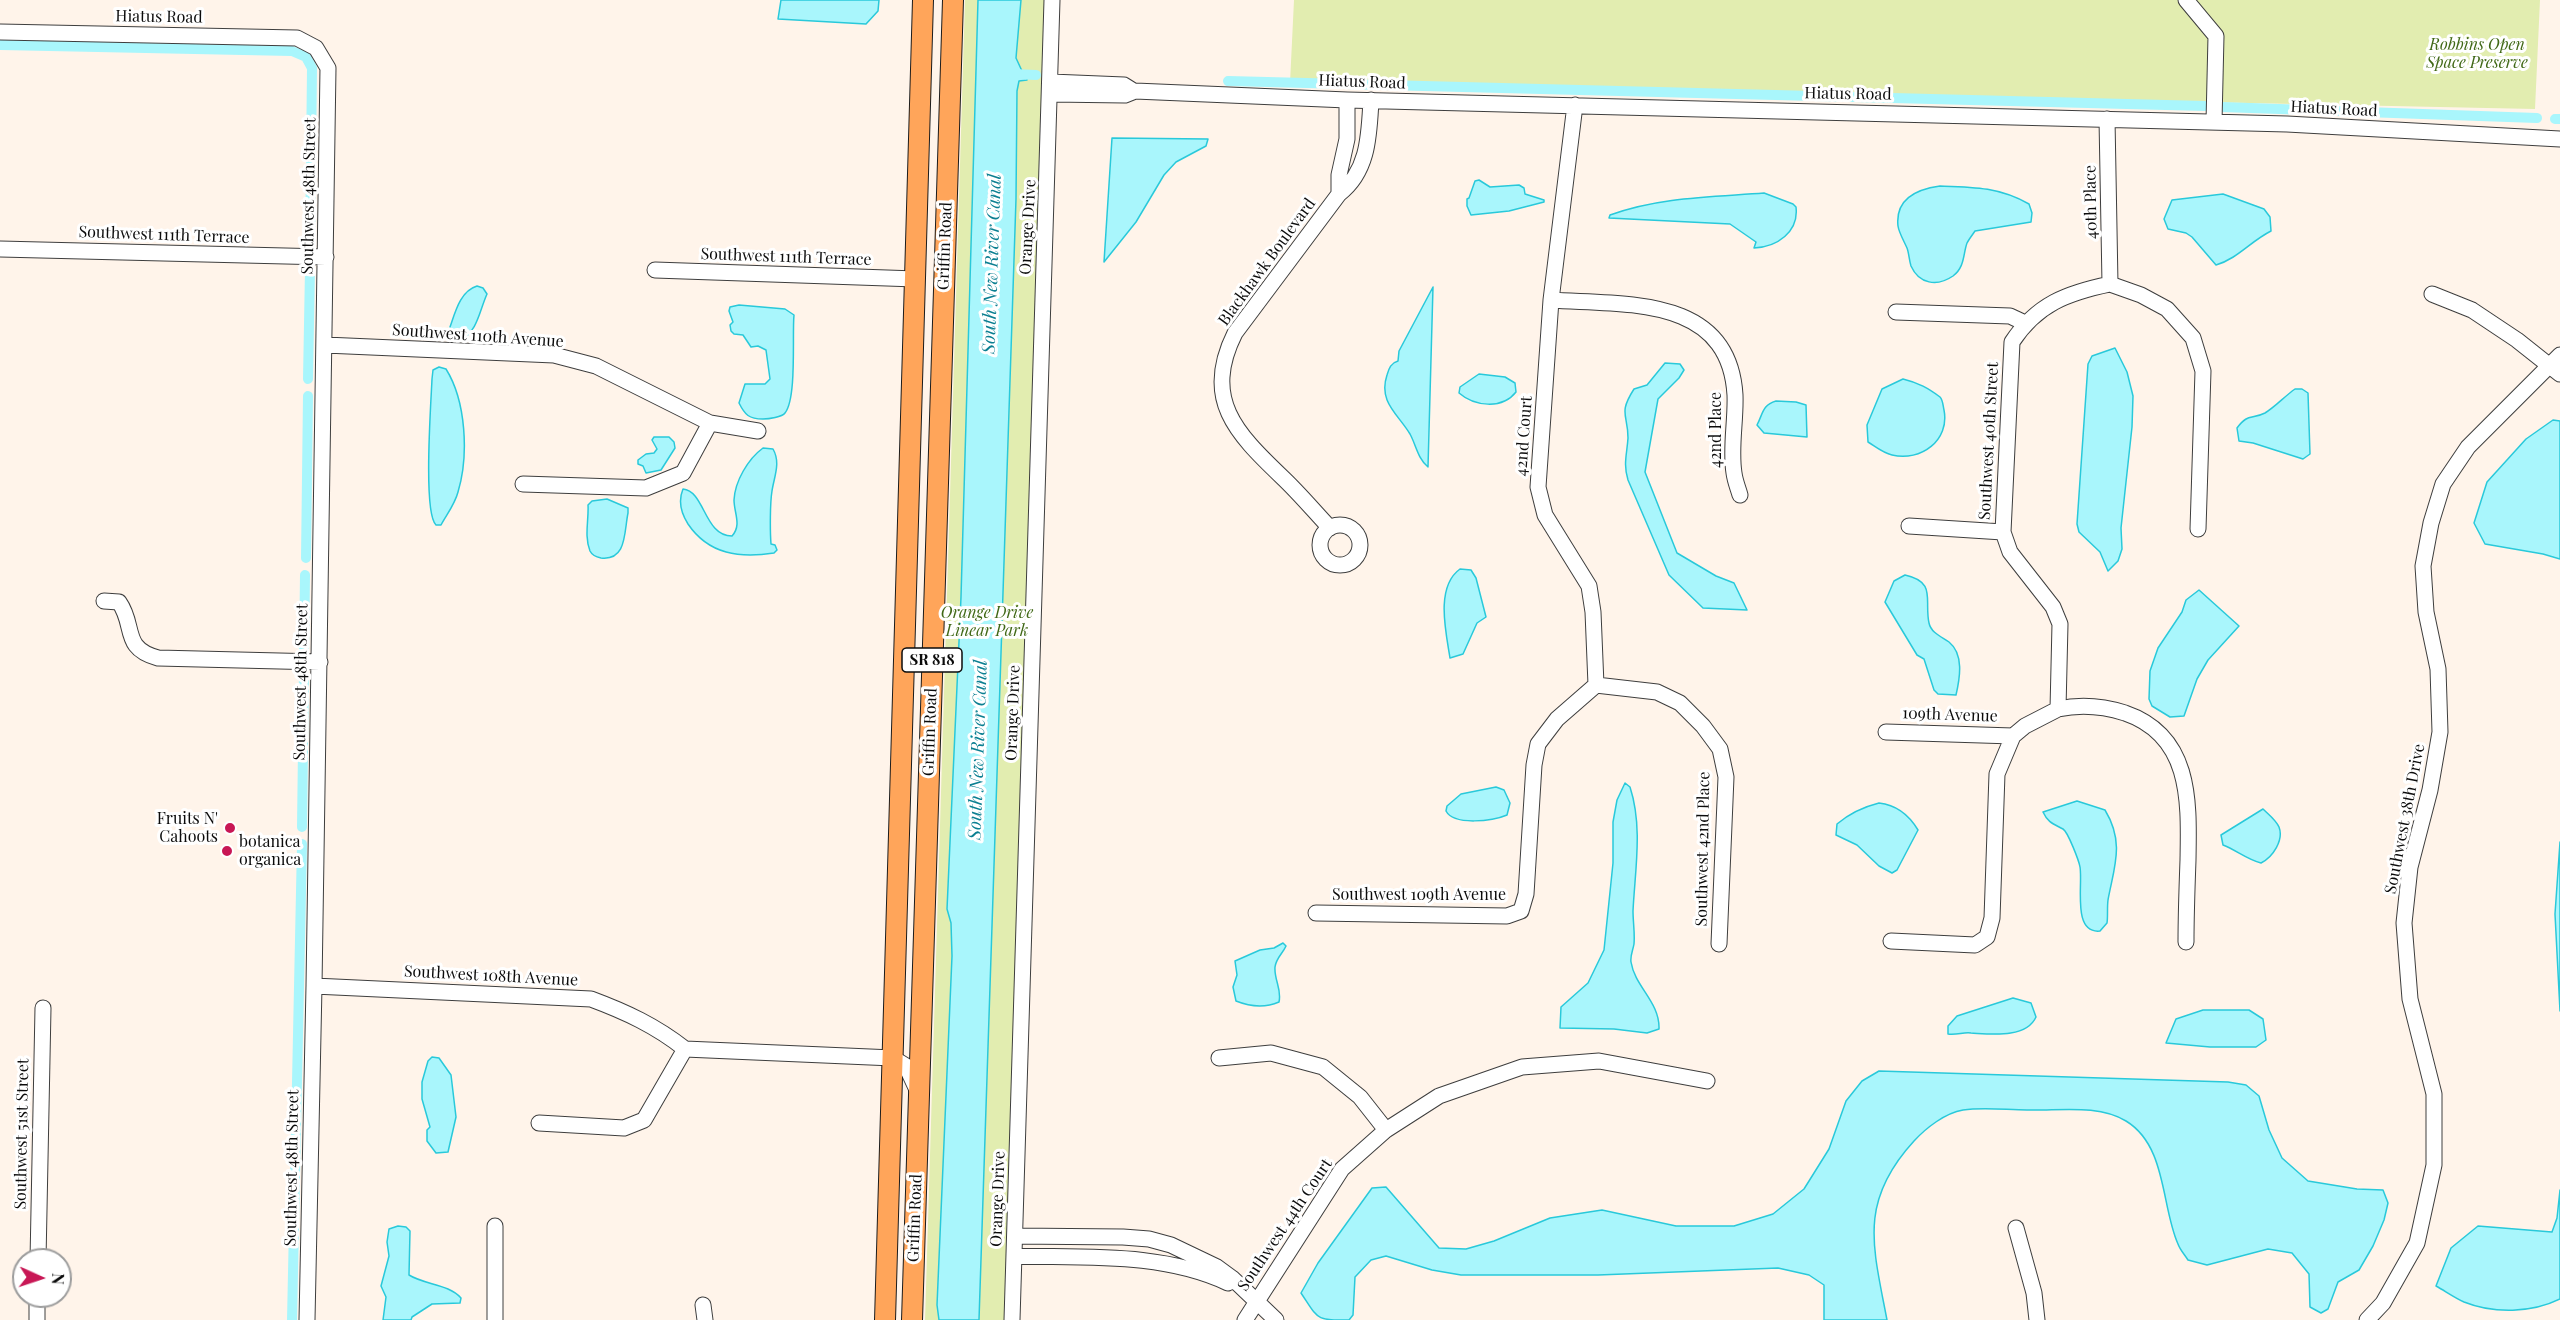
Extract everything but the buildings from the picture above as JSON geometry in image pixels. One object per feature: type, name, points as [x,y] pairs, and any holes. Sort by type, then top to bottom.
[{"type":"main road","name":"Griffin Road","points":[[885,1320],[923,0]]},
{"type":"main road","name":"Griffin Road","points":[[912,1320],[953,0]]},
{"type":"main road","points":[[922,38],[939,58],[951,61]]},
{"type":"main road","points":[[921,80],[936,84],[950,96]]},
{"type":"street","name":"Orange Drive","points":[[1012,1320],[1052,0]]},
{"type":"street","points":[[2186,0],[2216,36],[2214,122]]},
{"type":"street","name":"Hiatus Road","points":[[0,32],[297,38],[316,48]]},
{"type":"street","name":"Southwest 48th Street","points":[[306,1320],[320,662],[328,68],[316,48]]},
{"type":"street","name":"Hiatus Road","points":[[1051,88],[1124,85],[1135,91],[1347,100],[2214,122],[2560,139]]},
{"type":"street","name":"Blackhawk Boulevard","points":[[1340,194],[1339,175],[1347,138],[1347,100]]},
{"type":"street","name":"Blackhawk Boulevard","points":[[1330,528],[1302,496],[1246,442],[1232,423],[1226,409],[1222,370],[1226,352],[1235,333],[1340,194],[1357,177],[1368,141],[1371,100]]},
{"type":"street","name":"42nd Court","points":[[1575,105],[1551,300],[1538,487],[1545,515],[1589,586],[1593,612],[1596,685]]},
{"type":"street","name":"40th Place","points":[[2107,119],[2110,284]]},
{"type":"street","name":"Southwest 111th Terrace","points":[[0,249],[326,257]]},
{"type":"street","name":"Southwest 111th Terrace","points":[[655,270],[916,279]]},
{"type":"street","points":[[2110,284],[2141,295],[2167,309],[2193,338],[2203,371],[2198,529]]},
{"type":"street","name":"Southwest 40th Street","points":[[2058,709],[2060,624],[2053,607],[2010,552],[2003,532],[2012,342],[2025,323],[2051,303],[2068,295],[2110,284]]},
{"type":"street","points":[[2432,294],[2472,310],[2557,365]]},
{"type":"street","name":"42nd Place","points":[[1551,300],[1659,308],[1691,319],[1711,334],[1725,356],[1734,380],[1734,473],[1740,495]]},
{"type":"street","points":[[1896,312],[2010,316],[2025,323]]},
{"type":"street","name":"Southwest 110th Avenue","points":[[325,345],[554,355],[596,366],[710,423],[758,432]]},
{"type":"street","name":"Southwest 38th Drive","points":[[2367,1320],[2383,1303],[2417,1243],[2434,1165],[2434,1094],[2410,999],[2404,923],[2410,867],[2430,790],[2440,732],[2438,669],[2426,612],[2423,566],[2431,523],[2443,484],[2468,447],[2557,365]]},
{"type":"street","points":[[523,484],[646,489],[683,472],[710,423]]},
{"type":"street","points":[[1909,526],[2003,532]]},
{"type":"street","points":[[104,601],[119,602],[125,610],[131,639],[139,650],[158,658],[320,662]]},
{"type":"street","name":"Southwest 42nd Place","points":[[1596,685],[1657,692],[1680,703],[1703,726],[1720,748],[1726,777],[1719,944]]},
{"type":"street","name":"Southwest 109th Avenue","points":[[1316,913],[1507,916],[1521,911],[1527,894],[1534,765],[1538,744],[1557,719],[1596,685]]},
{"type":"street","points":[[1891,941],[1976,945],[1987,937],[1992,918],[1997,774],[2013,736],[2025,726],[2058,709],[2079,705],[2111,709],[2136,717],[2161,735],[2175,754],[2186,783],[2189,813],[2186,942]]},
{"type":"street","name":"109th Avenue","points":[[1886,732],[2013,736]]},
{"type":"street","name":"Southwest 108th Avenue","points":[[314,986],[591,999],[631,1014],[666,1034],[686,1049]]},
{"type":"street","name":"Southwest 51st Street","points":[[38,1248],[43,1008]]},
{"type":"street","points":[[538,1123],[624,1128],[644,1120],[686,1049],[893,1058],[906,1066],[919,1095]]},
{"type":"street","points":[[1219,1058],[1271,1053],[1323,1067],[1360,1097],[1386,1130]]},
{"type":"street","name":"Southwest 44th Court","points":[[1245,1320],[1252,1297],[1342,1169],[1386,1130],[1438,1096],[1522,1067],[1599,1061],[1707,1080]]},
{"type":"street","points":[[495,1226],[495,1320]]},
{"type":"street","points":[[2016,1228],[2034,1293],[2037,1320]]},
{"type":"street","points":[[1015,1236],[1149,1239],[1189,1253],[1217,1267],[1276,1320]]},
{"type":"street","points":[[1014,1256],[1121,1259],[1186,1267],[1252,1297]]},
{"type":"green space","name":"Orange Drive Linear Park","points":[[965,0],[1047,0],[1004,1320],[925,1320]]},
{"type":"green space","name":"Robbins Open Space Preserve","points":[[1294,0],[2540,0],[2535,109],[1290,83]]},
{"type":"water","points":[[781,0],[879,0],[878,11],[866,24],[778,19]]},
{"type":"water","name":"South New River Canal","points":[[978,0],[1021,0],[1016,58],[1022,71],[1027,71],[1027,80],[1019,81],[1017,91],[1016,199],[979,1320],[939,1320],[937,1305],[952,956],[951,923],[947,909],[961,597]]},
{"type":"water","points":[[1112,138],[1208,139],[1206,146],[1176,162],[1164,175],[1136,222],[1104,262]]},
{"type":"water","points":[[1479,180],[1490,187],[1519,185],[1524,188],[1525,194],[1544,200],[1544,202],[1509,211],[1471,215],[1467,199],[1475,181]]},
{"type":"water","points":[[1940,186],[1986,189],[2018,198],[2029,204],[2032,213],[2031,222],[1975,231],[1967,243],[1962,265],[1957,272],[1941,282],[1929,282],[1919,277],[1911,266],[1908,250],[1899,229],[1898,216],[1900,208],[1910,197]]},
{"type":"water","points":[[1764,193],[1793,204],[1796,207],[1796,216],[1794,224],[1785,236],[1763,247],[1754,248],[1756,242],[1730,224],[1609,218],[1610,215],[1629,209],[1667,201]]},
{"type":"water","points":[[2223,194],[2264,209],[2270,217],[2271,231],[2231,259],[2216,265],[2192,237],[2186,233],[2168,229],[2164,219],[2172,200]]},
{"type":"water","points":[[477,286],[483,288],[487,294],[477,320],[467,336],[461,340],[455,339],[450,327],[456,309],[462,297]]},
{"type":"water","points":[[1433,287],[1428,467],[1419,456],[1410,434],[1387,400],[1385,384],[1390,368],[1398,361],[1399,351]]},
{"type":"water","points":[[739,305],[785,309],[794,315],[791,394],[789,405],[781,416],[769,419],[754,418],[746,413],[739,403],[745,384],[765,384],[770,379],[766,350],[758,346],[751,347],[743,335],[734,334],[731,331],[730,325],[733,322],[730,307]]},
{"type":"water","points":[[2115,348],[2127,372],[2133,396],[2132,427],[2121,528],[2122,549],[2118,561],[2108,571],[2100,552],[2079,532],[2077,524],[2088,364],[2092,356]]},
{"type":"water","points":[[1665,363],[1680,364],[1684,370],[1658,399],[1645,472],[1677,553],[1716,576],[1734,583],[1747,610],[1703,608],[1669,575],[1628,480],[1626,404],[1634,389],[1647,385]]},
{"type":"water","points":[[439,367],[446,369],[458,397],[464,429],[464,462],[453,505],[441,525],[436,525],[430,500],[429,456],[433,370]]},
{"type":"water","points":[[1479,374],[1505,377],[1515,383],[1516,392],[1510,398],[1496,404],[1472,401],[1459,393],[1460,387]]},
{"type":"water","points":[[1903,379],[1923,386],[1940,397],[1945,421],[1938,439],[1931,446],[1923,452],[1903,456],[1886,453],[1868,442],[1867,425],[1882,389]]},
{"type":"water","points":[[2295,389],[2302,389],[2308,393],[2310,454],[2303,459],[2253,443],[2239,441],[2237,428],[2241,423],[2265,413]]},
{"type":"water","points":[[1776,401],[1806,405],[1807,437],[1764,433],[1757,425],[1765,407]]},
{"type":"water","points":[[2553,420],[2560,421],[2560,559],[2485,544],[2474,523],[2487,482],[2526,439]]},
{"type":"water","points":[[654,437],[669,437],[674,442],[675,448],[661,470],[646,473],[643,466],[638,464],[638,460],[646,454],[654,453],[657,449],[652,440]]},
{"type":"water","points":[[763,448],[773,449],[776,460],[770,525],[771,544],[775,545],[777,550],[774,553],[749,555],[715,548],[696,534],[688,524],[682,511],[681,493],[683,489],[696,497],[716,529],[732,536],[737,528],[734,500],[737,485],[747,464]]},
{"type":"water","points":[[607,499],[628,508],[628,513],[625,536],[620,550],[609,558],[601,558],[592,554],[588,545],[588,505],[592,501]]},
{"type":"water","points":[[1460,569],[1471,570],[1476,578],[1486,617],[1477,623],[1463,654],[1450,658],[1444,611],[1445,598],[1452,577]]},
{"type":"water","points":[[1905,575],[1922,582],[1927,593],[1930,626],[1954,647],[1957,653],[1960,667],[1956,695],[1938,694],[1934,690],[1924,659],[1917,655],[1885,602],[1894,581]]},
{"type":"water","points":[[2199,590],[2239,626],[2208,660],[2197,679],[2184,716],[2170,717],[2152,706],[2149,699],[2150,671],[2158,648],[2182,612],[2186,600]]},
{"type":"water","points":[[1625,783],[1630,787],[1634,802],[1637,833],[1633,911],[1634,944],[1631,962],[1637,979],[1656,1011],[1659,1029],[1647,1033],[1614,1029],[1560,1028],[1561,1007],[1588,983],[1604,950],[1613,863],[1613,822],[1617,800]]},
{"type":"water","points":[[1496,787],[1504,790],[1510,803],[1507,815],[1474,821],[1457,819],[1446,811],[1447,806],[1461,794]]},
{"type":"water","points":[[2077,801],[2105,810],[2115,833],[2116,855],[2108,900],[2107,923],[2100,931],[2091,930],[2085,925],[2082,917],[2080,867],[2076,853],[2065,831],[2049,821],[2043,812]]},
{"type":"water","points":[[1879,803],[1902,812],[1918,830],[1897,870],[1892,873],[1879,866],[1857,845],[1836,835],[1837,824],[1842,820],[1857,811]]},
{"type":"water","points":[[2263,809],[2278,824],[2280,837],[2273,852],[2261,863],[2223,845],[2221,835]]},
{"type":"water","points":[[2560,842],[2560,1011],[2555,914]]},
{"type":"water","points":[[1283,943],[1286,946],[1275,967],[1280,993],[1279,1002],[1258,1006],[1236,1001],[1233,987],[1237,975],[1235,961]]},
{"type":"water","points":[[2013,998],[2031,1003],[2036,1017],[2024,1029],[2007,1034],[1948,1034],[1948,1026],[1957,1016]]},
{"type":"water","points":[[2203,1010],[2249,1010],[2263,1019],[2266,1040],[2256,1047],[2210,1047],[2166,1043],[2176,1019]]},
{"type":"water","points":[[432,1057],[439,1058],[451,1075],[456,1117],[448,1152],[436,1153],[427,1141],[427,1130],[430,1127],[422,1099],[422,1082],[428,1061]]},
{"type":"water","points":[[1879,1071],[2228,1082],[2246,1085],[2259,1096],[2269,1130],[2282,1158],[2308,1181],[2357,1189],[2383,1190],[2388,1203],[2384,1220],[2359,1270],[2338,1282],[2328,1309],[2321,1313],[2310,1307],[2309,1274],[2292,1253],[2268,1249],[2207,1265],[2188,1260],[2179,1246],[2173,1229],[2161,1178],[2149,1145],[2126,1121],[2091,1110],[1971,1109],[1949,1114],[1924,1131],[1896,1163],[1884,1184],[1877,1205],[1874,1226],[1877,1269],[1887,1320],[1824,1320],[1824,1285],[1809,1275],[1778,1268],[1598,1275],[1461,1275],[1432,1270],[1386,1256],[1371,1260],[1355,1277],[1353,1315],[1349,1320],[1330,1320],[1319,1317],[1301,1293],[1318,1263],[1372,1188],[1386,1187],[1439,1248],[1466,1249],[1494,1241],[1550,1218],[1602,1210],[1676,1226],[1734,1226],[1773,1214],[1804,1189],[1829,1149],[1846,1101],[1862,1081]]},
{"type":"water","points":[[2560,1190],[2560,1299],[2525,1309],[2488,1309],[2464,1302],[2436,1286],[2451,1248],[2478,1226],[2552,1232],[2557,1218]]},
{"type":"water","points":[[398,1226],[406,1227],[410,1231],[409,1275],[456,1293],[461,1298],[460,1303],[432,1304],[411,1320],[383,1320],[386,1297],[381,1286],[389,1256],[387,1242],[389,1229]]},
{"type":"waterway","points":[[0,45],[292,51],[306,57],[312,68],[310,252]]},
{"type":"waterway","points":[[1013,74],[1036,75]]},
{"type":"waterway","points":[[1228,81],[2205,106]]},
{"type":"waterway","points":[[2222,107],[2537,118]]},
{"type":"waterway","points":[[2555,119],[2560,119]]},
{"type":"waterway","points":[[308,379],[310,269]]},
{"type":"waterway","points":[[306,558],[308,396]]},
{"type":"waterway","points":[[304,653],[305,575]]},
{"type":"waterway","points":[[302,827],[304,670]]},
{"type":"waterway","points":[[292,1320],[302,844]]},
{"type":"place","name":"Fruits N' Cahoots","points":[[230,828]]},
{"type":"place","name":"botanica organica","points":[[227,851]]}]
